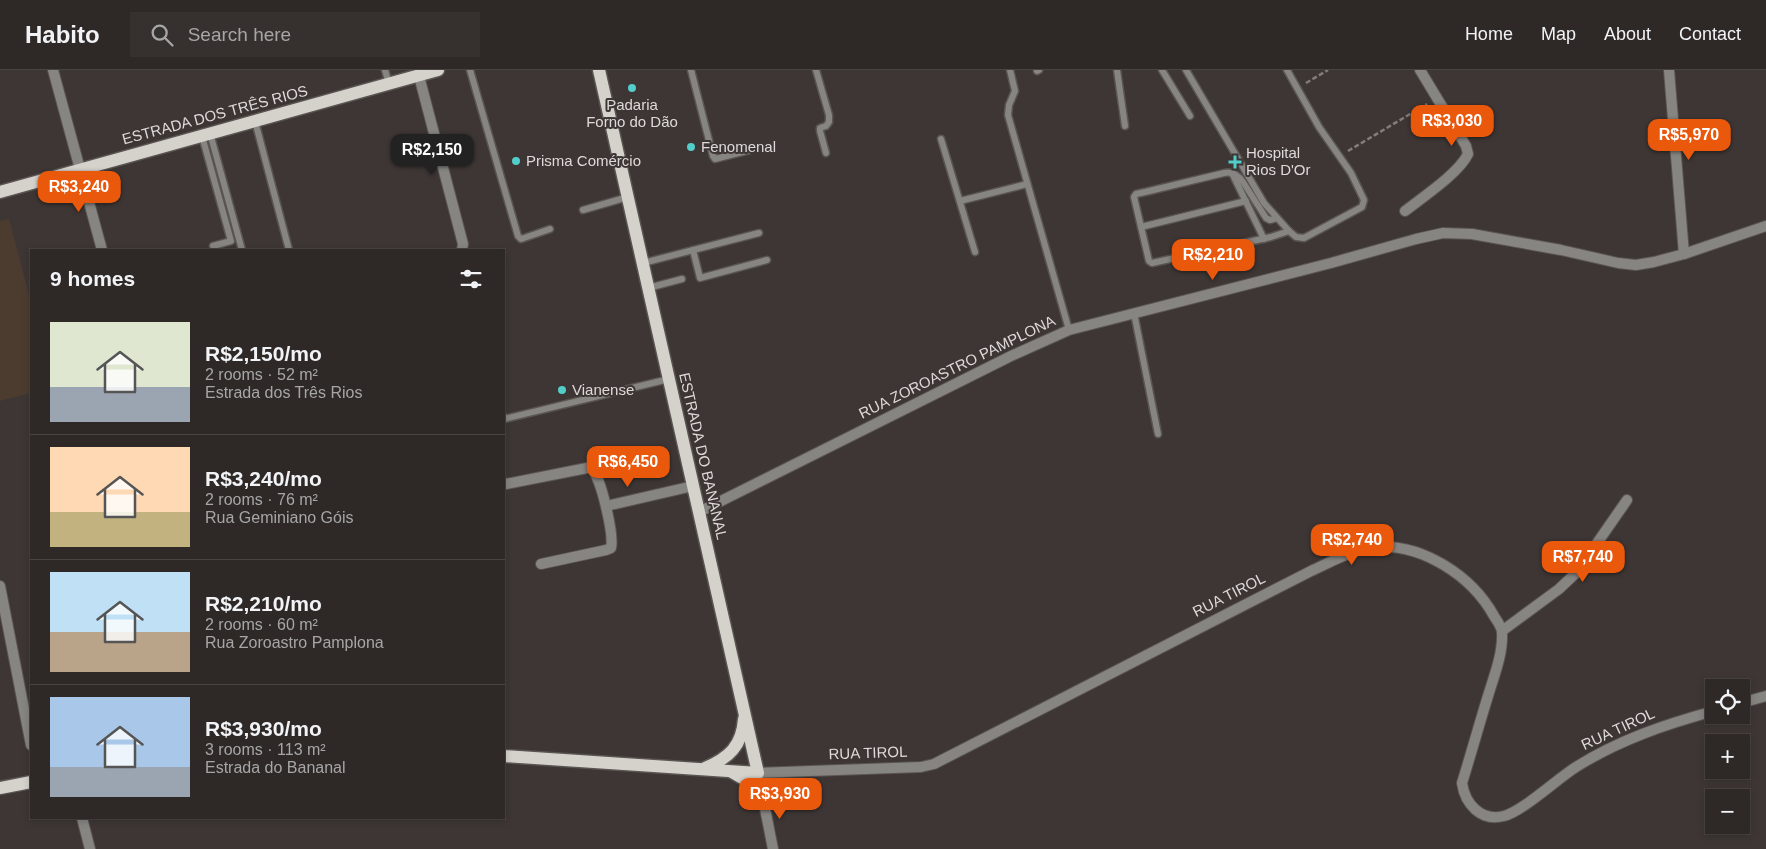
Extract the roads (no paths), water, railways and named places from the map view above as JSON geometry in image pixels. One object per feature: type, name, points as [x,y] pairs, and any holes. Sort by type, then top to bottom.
[{"type":"main road","name":"ESTRADA DOS TRÊS RIOS","points":[[0,192],[438,70]]},
{"type":"main road","name":"ESTRADA DO BANANAL","points":[[599,70],[758,773]]},
{"type":"main road","points":[[701,769],[728,756],[734,749],[741,734],[744,711]]},
{"type":"main road","name":"RUA TIROL","points":[[505,756],[758,773]]},
{"type":"main road","points":[[730,771],[744,779],[763,796]]},
{"type":"main road","points":[[0,788],[30,782]]},
{"type":"street","points":[[53,70],[102,249]]},
{"type":"street","points":[[1405,211],[1465,161],[1468,154],[1466,146],[1420,70]]},
{"type":"street","points":[[1669,70],[1684,254]]},
{"type":"street","points":[[418,76],[464,244],[462,249]]},
{"type":"street","name":"RUA ZOROASTRO PAMPLONA","points":[[699,512],[1011,356],[1070,330],[1331,264],[1443,233],[1472,234],[1636,265],[1684,254],[1766,226]]},
{"type":"street","points":[[506,484],[591,468],[596,474],[606,506],[611,548],[541,564]]},
{"type":"street","points":[[606,506],[693,486]]},
{"type":"street","points":[[1502,631],[1559,589],[1577,572],[1627,500]]},
{"type":"street","name":"RUA TIROL","points":[[758,773],[921,767],[934,764],[1311,571],[1351,553],[1375,547],[1401,549],[1425,556],[1450,568],[1469,582],[1488,605],[1502,631],[1497,665],[1462,784],[1463,793],[1468,802],[1474,810],[1484,816],[1504,816],[1518,809],[1576,767],[1612,748],[1664,725],[1705,714]]},
{"type":"street","points":[[0,586],[30,740]]},
{"type":"street","points":[[1750,700],[1766,696]]},
{"type":"street","name":"ESTRADA DO BANANAL","points":[[758,773],[773,849]]},
{"type":"street","points":[[82,819],[90,849]]},
{"type":"lane","points":[[385,70],[388,84]]},
{"type":"lane","points":[[470,70],[518,236],[521,239],[550,229]]},
{"type":"lane","points":[[691,70],[715,159],[758,148]]},
{"type":"lane","points":[[816,70],[829,116],[829,122],[826,126],[820,128],[826,153]]},
{"type":"lane","points":[[1010,70],[1016,91],[1009,105],[1008,115],[1070,330]]},
{"type":"lane","points":[[1117,70],[1125,126]]},
{"type":"lane","points":[[1162,70],[1190,116]]},
{"type":"lane","points":[[1186,70],[1264,203],[1289,231],[1296,237],[1304,238],[1362,207],[1364,200],[1351,173],[1319,127],[1287,70]]},
{"type":"lane","points":[[255,121],[289,249]]},
{"type":"lane","points":[[206,135],[232,241],[213,246]]},
{"type":"lane","points":[[206,135],[242,249]]},
{"type":"lane","points":[[941,139],[975,252]]},
{"type":"lane","points":[[1277,218],[1270,220],[1266,218],[1240,177],[1232,172],[1224,172],[1136,194],[1134,197],[1149,261],[1152,264],[1264,239],[1289,231]]},
{"type":"lane","points":[[1232,172],[1264,239]]},
{"type":"lane","points":[[960,201],[1027,184]]},
{"type":"lane","points":[[583,210],[628,197]]},
{"type":"lane","points":[[1141,227],[1246,201]]},
{"type":"lane","points":[[642,263],[759,233]]},
{"type":"lane","points":[[693,250],[700,278],[767,260]]},
{"type":"lane","points":[[648,288],[682,279]]},
{"type":"lane","points":[[1134,314],[1158,434]]},
{"type":"lane","points":[[505,419],[669,379]]},
{"type":"place","name":"Padaria Forno do Dão","points":[[632,88]]},
{"type":"place","name":"Fenomenal","points":[[691,147]]},
{"type":"place","name":"Prisma Comércio","points":[[516,161]]},
{"type":"place","name":"Hospital Rios D'Or","points":[[1235,162]]},
{"type":"place","name":"Vianense","points":[[562,390]]}]
